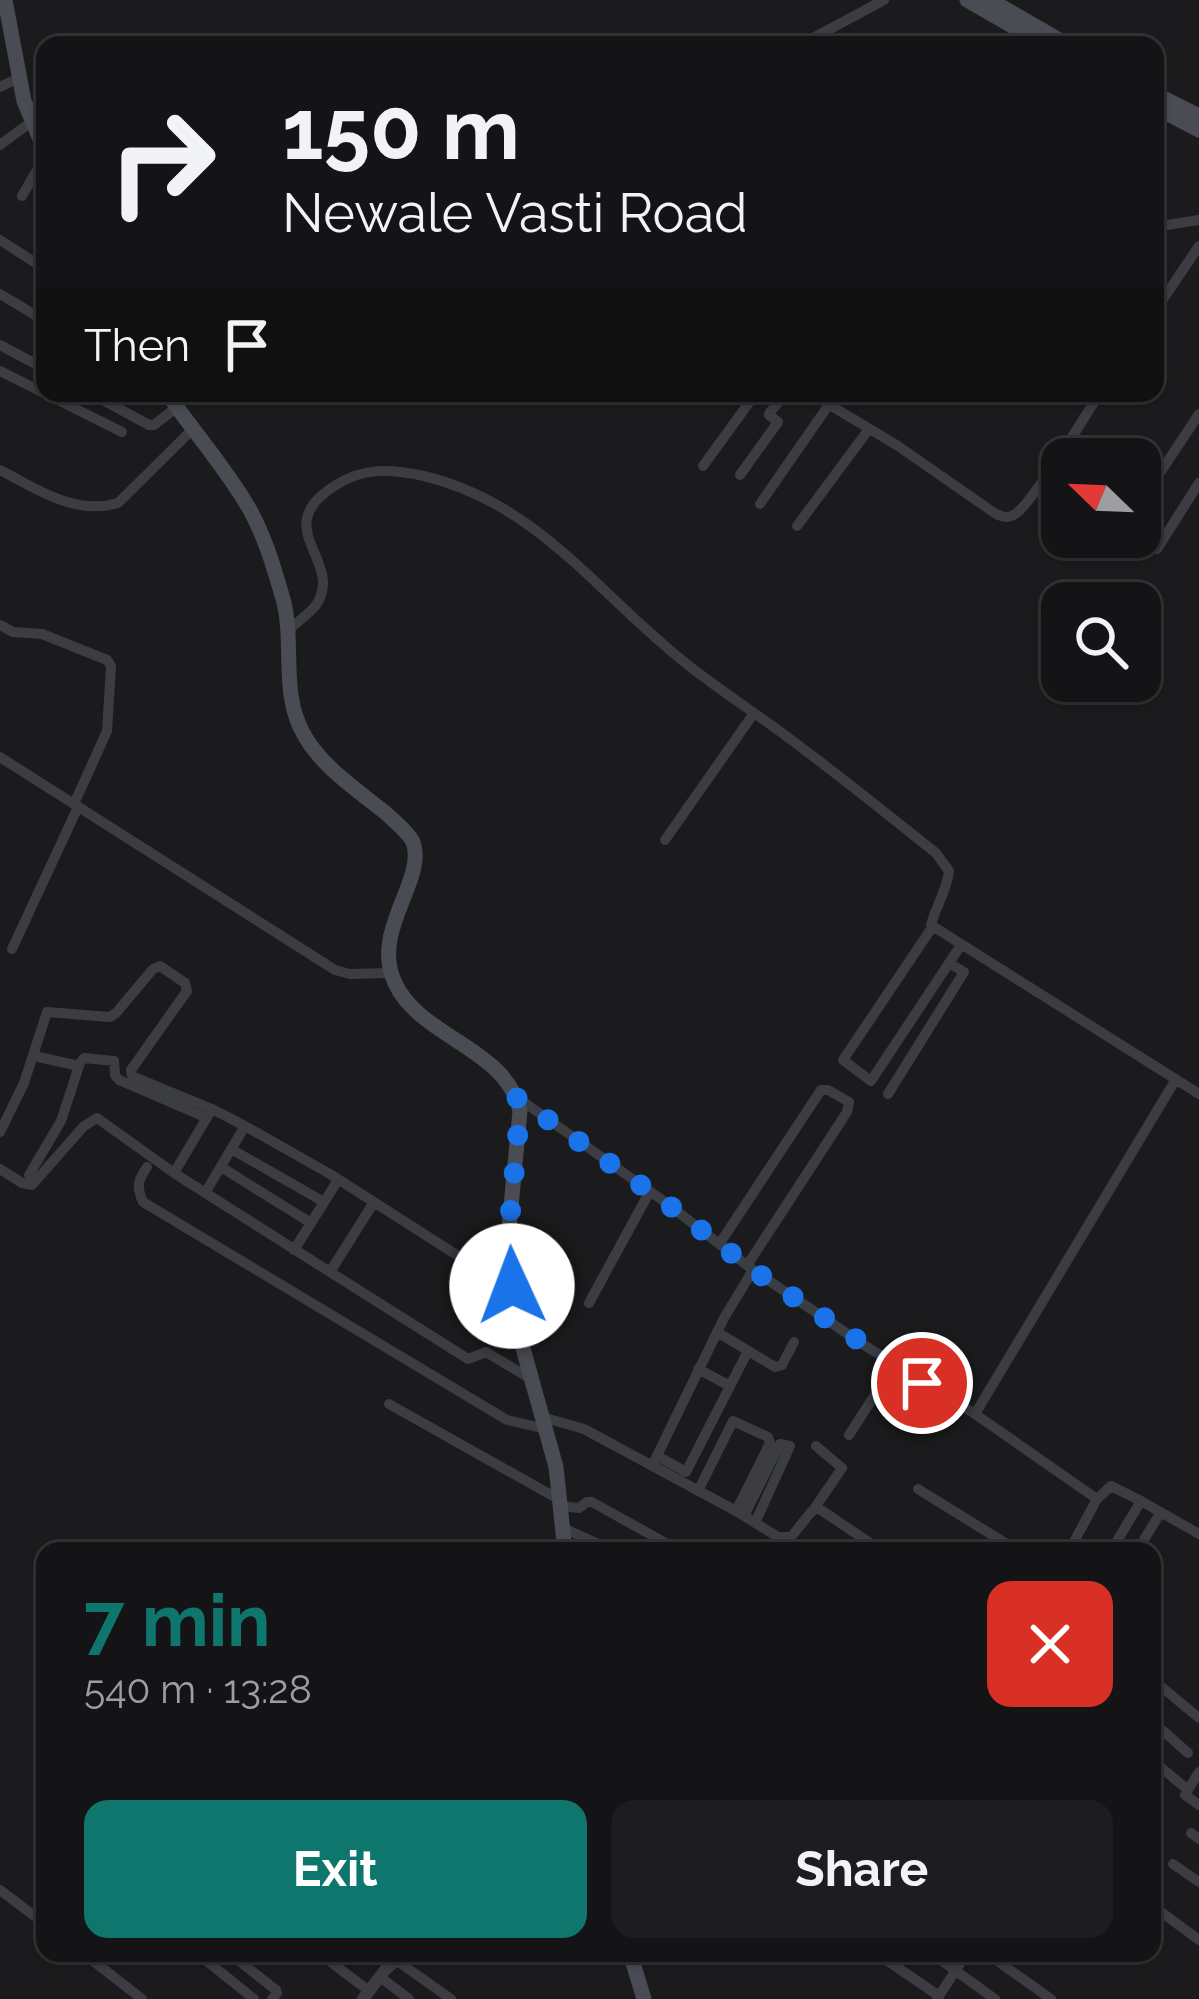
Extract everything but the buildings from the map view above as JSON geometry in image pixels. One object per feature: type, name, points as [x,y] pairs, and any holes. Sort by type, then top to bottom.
[{"type":"main road","points":[[5,0],[19,77],[36,133]]},
{"type":"main road","points":[[967,0],[1029,36]]},
{"type":"main road","points":[[990,0],[1052,36]]},
{"type":"main road","points":[[1164,98],[1199,116]]},
{"type":"main road","points":[[1164,111],[1199,130]]},
{"type":"main road","points":[[173,402],[247,505],[266,549],[283,598],[291,705],[302,731],[320,757],[398,824],[413,843],[413,864],[391,933],[390,973],[398,991],[500,1075],[517,1098],[520,1111],[509,1228],[512,1282],[521,1341],[556,1467],[565,1542]]},
{"type":"main road","points":[[633,1962],[644,1999]]},
{"type":"street","points":[[817,36],[884,0]]},
{"type":"street","points":[[0,87],[19,77]]},
{"type":"street","points":[[0,145],[31,122]]},
{"type":"street","points":[[22,196],[36,170]]},
{"type":"street","points":[[1164,226],[1199,220]]},
{"type":"street","points":[[0,240],[36,263]]},
{"type":"street","points":[[1164,298],[1199,246]]},
{"type":"street","points":[[0,293],[36,315]]},
{"type":"street","points":[[0,345],[36,364]]},
{"type":"street","points":[[0,371],[36,389]]},
{"type":"street","points":[[62,402],[122,432]]},
{"type":"street","points":[[107,402],[154,425],[171,402]]},
{"type":"street","points":[[704,466],[750,402]]},
{"type":"street","points":[[740,475],[778,422],[770,412],[779,402]]},
{"type":"street","points":[[760,504],[830,402]]},
{"type":"street","points":[[838,402],[869,429],[1005,517],[1018,514],[1094,402]]},
{"type":"street","points":[[1161,471],[1199,414]]},
{"type":"street","points":[[0,470],[70,504],[104,507],[118,503],[193,429]]},
{"type":"street","points":[[797,526],[869,429]]},
{"type":"street","points":[[289,630],[321,594],[320,565],[305,520],[316,501],[337,484],[372,471],[398,470],[495,502],[545,535],[675,655],[806,751],[945,863],[947,885],[936,903],[933,926],[843,1060],[871,1081],[961,944]]},
{"type":"street","points":[[1161,543],[1199,483]]},
{"type":"street","points":[[0,625],[13,632],[42,634],[111,666],[107,731],[12,949]]},
{"type":"street","points":[[664,840],[754,713]]},
{"type":"street","points":[[0,757],[336,971],[390,973]]},
{"type":"street","points":[[933,926],[1199,1094]]},
{"type":"street","points":[[887,1094],[976,954]]},
{"type":"street","points":[[949,963],[964,973]]},
{"type":"street","points":[[0,1132],[24,1084],[47,1012],[114,1015],[160,966],[185,983],[188,991],[131,1073],[209,1113]]},
{"type":"street","points":[[34,1056],[79,1066]]},
{"type":"street","points":[[29,1174],[61,1121],[84,1058],[114,1061],[118,1080],[245,1126],[464,1258],[474,1272],[512,1282]]},
{"type":"street","points":[[975,1414],[1176,1079]]},
{"type":"street","points":[[655,1461],[750,1267],[849,1102],[821,1090],[719,1243]]},
{"type":"street","points":[[517,1098],[750,1267],[1097,1499]]},
{"type":"street","points":[[174,1173],[209,1113]]},
{"type":"street","points":[[0,1169],[32,1185],[84,1126],[97,1118],[174,1173],[468,1359],[486,1352],[531,1379]]},
{"type":"street","points":[[205,1193],[245,1126]]},
{"type":"street","points":[[231,1149],[324,1202]]},
{"type":"street","points":[[148,1167],[138,1182],[143,1202],[507,1420],[584,1429],[686,1472],[748,1351]]},
{"type":"street","points":[[221,1167],[310,1223]]},
{"type":"street","points":[[294,1250],[338,1180]]},
{"type":"street","points":[[589,1303],[650,1191]]},
{"type":"street","points":[[330,1272],[374,1202]]},
{"type":"street","points":[[717,1332],[779,1368],[794,1342]]},
{"type":"street","points":[[849,1435],[891,1363]]},
{"type":"street","points":[[698,1369],[730,1386]]},
{"type":"street","points":[[388,1405],[560,1503],[579,1508],[592,1502],[664,1542]]},
{"type":"street","points":[[698,1491],[733,1421],[768,1437],[745,1517]]},
{"type":"street","points":[[780,1444],[790,1446],[745,1517],[780,1444]]},
{"type":"street","points":[[655,1461],[784,1539],[814,1509],[842,1468],[816,1445]]},
{"type":"street","points":[[1074,1542],[1097,1499],[1114,1486],[1199,1534]]},
{"type":"street","points":[[918,1489],[1003,1542]]},
{"type":"street","points":[[1116,1542],[1141,1501]]},
{"type":"street","points":[[814,1509],[869,1542]]},
{"type":"street","points":[[1142,1542],[1161,1512]]},
{"type":"street","points":[[563,1528],[594,1542]]},
{"type":"street","points":[[1161,1680],[1199,1718]]},
{"type":"street","points":[[1161,1729],[1187,1753]]},
{"type":"street","points":[[1161,1768],[1188,1790]]},
{"type":"street","points":[[1199,1772],[1185,1796],[1199,1805]]},
{"type":"street","points":[[1174,1864],[1199,1882]]},
{"type":"street","points":[[0,1890],[36,1917]]},
{"type":"street","points":[[1161,1912],[1199,1940]]},
{"type":"street","points":[[95,1962],[142,1999]]},
{"type":"street","points":[[208,1962],[254,1999]]},
{"type":"street","points":[[239,1962],[274,1994],[289,1999]]},
{"type":"street","points":[[330,1962],[366,1995],[394,1962]]},
{"type":"street","points":[[407,1962],[451,1999]]},
{"type":"street","points":[[889,1962],[938,1997],[961,1962]]},
{"type":"street","points":[[944,1962],[995,1999]]},
{"type":"street","points":[[999,1962],[1051,1999]]},
{"type":"street","points":[[380,1977],[409,1999]]},
{"type":"route","points":[[512,1286],[509,1228],[520,1111],[517,1098],[753,1270],[922,1383]]}]
